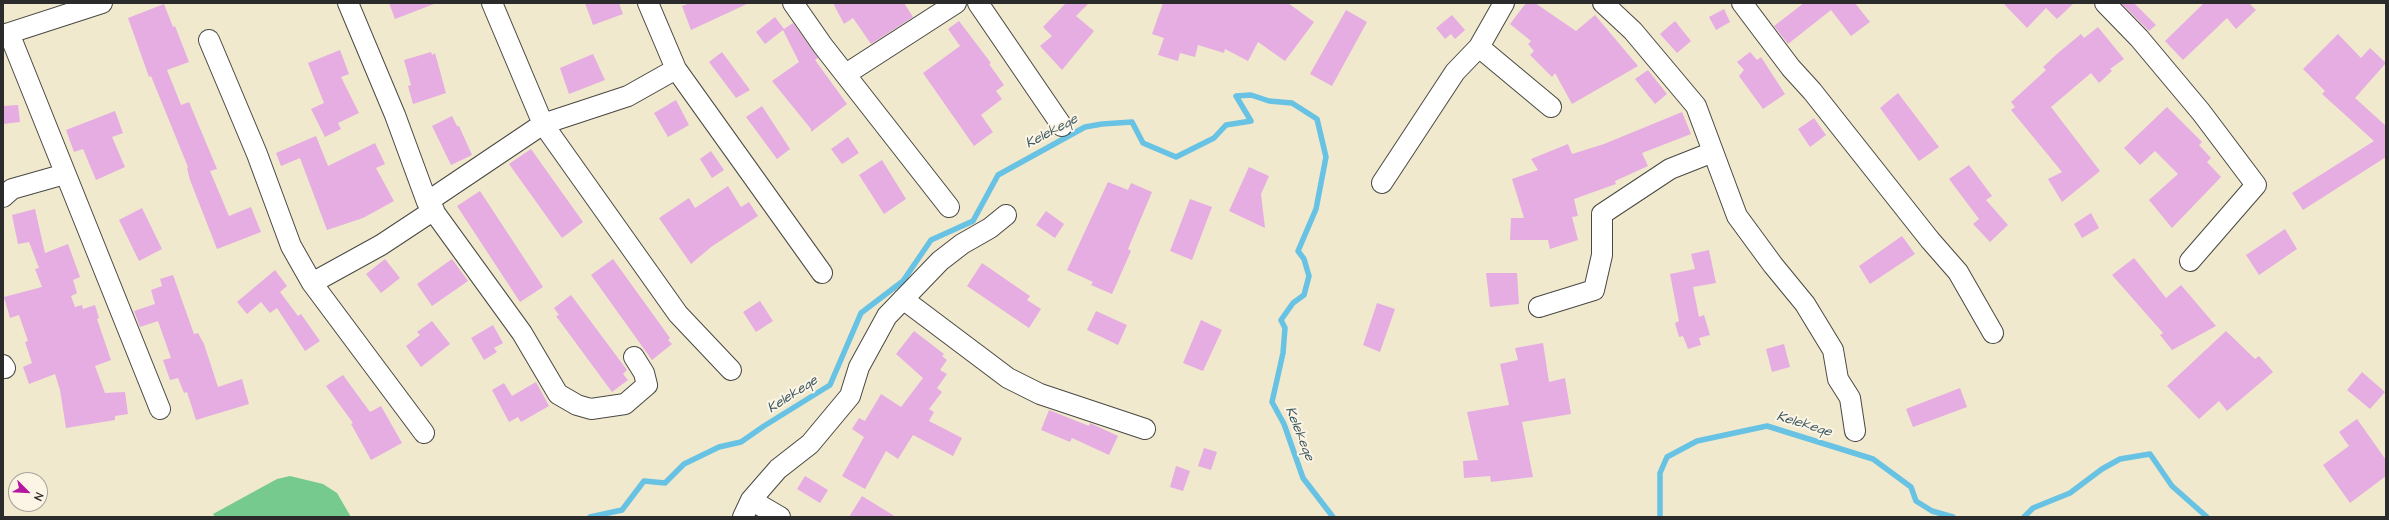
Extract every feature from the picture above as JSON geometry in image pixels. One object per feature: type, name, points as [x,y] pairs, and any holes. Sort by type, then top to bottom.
[{"type":"street","points":[[102,3],[6,34],[65,174],[160,409]]},
{"type":"street","points":[[348,3],[431,206],[522,333],[558,394],[577,405],[591,409],[625,404],[647,385],[644,373],[634,357]]},
{"type":"street","points":[[492,3],[543,124],[678,314],[731,370]]},
{"type":"street","points":[[648,3],[676,68],[822,273]]},
{"type":"street","points":[[794,3],[846,74],[949,207]]},
{"type":"street","points":[[846,74],[956,3]]},
{"type":"street","points":[[978,3],[1062,126]]},
{"type":"street","points":[[1382,183],[1455,72],[1479,47],[1504,3]]},
{"type":"street","points":[[1603,3],[1633,31],[1696,106],[1737,216],[1772,264],[1806,304],[1833,350],[1838,379],[1850,398],[1855,431]]},
{"type":"street","points":[[1742,3],[1792,68],[1812,91],[1930,240],[1958,272],[1993,333]]},
{"type":"street","points":[[2105,3],[2138,38],[2201,112],[2256,185],[2190,261]]},
{"type":"street","points":[[209,40],[257,154],[291,246],[312,283],[424,433]]},
{"type":"street","points":[[1479,47],[1551,106]]},
{"type":"street","points":[[312,283],[381,245],[431,206],[543,124],[628,96],[676,68]]},
{"type":"street","points":[[1539,307],[1594,290],[1602,255],[1602,214],[1670,168],[1713,152]]},
{"type":"street","points":[[3,197],[12,189],[65,174]]},
{"type":"street","points":[[780,517],[747,509],[778,469],[810,444],[850,396],[859,367],[877,331],[887,316],[940,260],[962,244],[990,228],[1006,215]]},
{"type":"street","points":[[903,299],[1008,378],[1040,394],[1145,429]]},
{"type":"green space","points":[[290,476],[323,484],[337,493],[351,517],[215,517],[213,514],[277,479]]},
{"type":"building","points":[[389,3],[434,3],[434,4],[395,19]]},
{"type":"building","points":[[585,3],[619,3],[623,14],[593,25]]},
{"type":"building","points":[[690,3],[749,3],[691,30],[682,6]]},
{"type":"building","points":[[833,3],[904,3],[913,17],[871,44],[853,18],[844,24]]},
{"type":"building","points":[[1066,3],[1089,3],[1076,16],[1094,31],[1062,70],[1040,46],[1052,36],[1043,27]]},
{"type":"building","points":[[1163,3],[1288,3],[1314,22],[1285,61],[1258,42],[1248,61],[1225,49],[1224,53],[1198,45],[1195,57],[1180,53],[1178,61],[1158,55],[1164,38],[1152,34]]},
{"type":"building","points":[[1526,3],[1535,3],[1576,31],[1595,15],[1638,66],[1572,104],[1555,73],[1552,77],[1530,55],[1534,51],[1528,44],[1531,41],[1510,24]]},
{"type":"building","points":[[1804,3],[1855,3],[1870,22],[1851,36],[1831,10],[1788,44],[1774,26]]},
{"type":"building","points":[[2003,3],[2074,3],[2057,19],[2046,8],[2027,28]]},
{"type":"building","points":[[2121,3],[2134,3],[2156,25],[2149,31]]},
{"type":"building","points":[[2204,3],[2249,3],[2256,10],[2236,29],[2227,18],[2183,60],[2165,41]]},
{"type":"building","points":[[164,4],[173,27],[175,26],[189,62],[167,70],[181,105],[189,102],[217,169],[210,171],[229,216],[251,207],[261,232],[217,249],[190,180],[188,167],[151,76],[149,77],[128,18]]},
{"type":"building","points":[[1724,9],[1730,22],[1716,30],[1709,17]]},
{"type":"building","points":[[1346,10],[1367,22],[1332,86],[1310,74]]},
{"type":"building","points":[[1452,15],[1465,30],[1455,39],[1451,34],[1445,39],[1436,28]]},
{"type":"building","points":[[775,17],[784,29],[793,23],[818,58],[815,60],[847,104],[811,132],[811,129],[772,81],[799,62],[783,30],[765,44],[756,32]]},
{"type":"building","points":[[959,21],[991,63],[989,64],[1004,85],[996,91],[1002,99],[981,115],[993,132],[974,146],[923,73],[960,46],[948,29]]},
{"type":"building","points":[[1675,21],[1691,41],[1677,53],[1660,34]]},
{"type":"building","points":[[2098,27],[2124,59],[2110,69],[2112,71],[2099,83],[2091,73],[2051,107],[2100,171],[2062,202],[2048,179],[2062,172],[2011,110],[2015,107],[2011,102],[2046,70],[2043,67],[2058,53],[2081,34],[2084,38]]},
{"type":"building","points":[[2338,34],[2361,58],[2370,48],[2386,63],[2355,98],[2386,126],[2386,157],[2303,210],[2292,193],[2374,141],[2322,94],[2325,91],[2303,69]]},
{"type":"building","points":[[340,50],[349,74],[341,77],[359,113],[338,123],[341,129],[325,137],[311,109],[324,103],[308,63]]},
{"type":"building","points":[[431,52],[432,55],[435,53],[446,93],[413,104],[408,86],[411,85],[404,60]]},
{"type":"building","points":[[722,52],[750,90],[736,98],[709,62]]},
{"type":"building","points":[[1750,52],[1757,60],[1761,57],[1785,94],[1763,109],[1739,76],[1744,70],[1737,62]]},
{"type":"building","points":[[593,54],[605,80],[569,94],[560,68]]},
{"type":"building","points":[[1648,70],[1667,94],[1655,104],[1635,79]]},
{"type":"building","points":[[1898,93],[1939,147],[1919,161],[1880,108]]},
{"type":"building","points":[[676,100],[689,125],[668,137],[654,113]]},
{"type":"building","points":[[18,105],[20,122],[3,124],[3,106]]},
{"type":"building","points":[[762,106],[790,149],[777,159],[746,117]]},
{"type":"building","points":[[2167,107],[2202,142],[2199,145],[2211,158],[2207,162],[2221,177],[2172,228],[2149,200],[2178,174],[2155,151],[2140,165],[2124,148]]},
{"type":"building","points":[[115,111],[123,133],[112,137],[125,167],[96,180],[83,149],[74,152],[66,130]]},
{"type":"building","points":[[1682,112],[1691,134],[1642,153],[1648,166],[1615,181],[1616,184],[1574,199],[1578,216],[1572,217],[1578,240],[1550,249],[1548,240],[1510,240],[1511,218],[1524,218],[1512,179],[1538,170],[1531,159],[1568,144],[1572,154],[1604,144]]},
{"type":"building","points":[[452,116],[457,126],[459,126],[472,155],[451,165],[432,126]]},
{"type":"building","points":[[1814,118],[1826,135],[1810,147],[1798,129]]},
{"type":"building","points":[[316,136],[328,166],[375,143],[385,164],[376,168],[394,201],[363,218],[327,230],[300,158],[281,166],[276,153]]},
{"type":"building","points":[[848,137],[859,153],[842,164],[831,149]]},
{"type":"building","points":[[531,149],[583,222],[562,238],[509,164]]},
{"type":"building","points":[[711,151],[724,170],[712,178],[700,159]]},
{"type":"building","points":[[882,160],[906,199],[884,214],[859,175]]},
{"type":"building","points":[[1969,165],[1992,196],[1986,200],[2008,225],[1990,242],[1973,224],[1979,219],[1949,179]]},
{"type":"building","points":[[1249,167],[1269,176],[1261,194],[1265,228],[1229,211]]},
{"type":"building","points":[[1108,182],[1128,190],[1131,183],[1152,192],[1128,249],[1131,251],[1112,294],[1091,285],[1093,282],[1067,270]]},
{"type":"building","points":[[728,186],[741,207],[749,202],[758,216],[711,247],[691,264],[659,218],[689,198],[695,208]]},
{"type":"building","points":[[480,191],[543,287],[520,302],[457,206]]},
{"type":"building","points":[[1190,199],[1212,207],[1192,260],[1170,251]]},
{"type":"building","points":[[142,208],[162,249],[139,261],[119,220]]},
{"type":"building","points":[[35,209],[45,253],[68,244],[80,277],[73,280],[77,293],[71,296],[75,307],[82,305],[83,309],[95,305],[99,318],[97,319],[111,360],[95,366],[105,393],[125,392],[128,414],[115,416],[115,420],[66,428],[60,390],[55,374],[29,384],[23,367],[32,363],[25,342],[28,341],[19,315],[10,318],[4,297],[42,287],[35,269],[39,268],[29,242],[18,244],[12,215]]},
{"type":"building","points":[[1046,211],[1064,224],[1055,238],[1036,225]]},
{"type":"building","points":[[2091,213],[2099,228],[2082,238],[2074,224]]},
{"type":"building","points":[[2285,229],[2297,249],[2259,275],[2246,255]]},
{"type":"building","points":[[1902,236],[1915,254],[1870,284],[1859,266]]},
{"type":"building","points":[[1709,250],[1716,283],[1693,287],[1699,317],[1704,315],[1710,335],[1699,338],[1701,345],[1688,349],[1683,336],[1679,337],[1675,323],[1679,321],[1670,274],[1695,269],[1691,254]]},
{"type":"building","points":[[2134,258],[2166,298],[2181,285],[2216,326],[2172,350],[2160,335],[2163,333],[2112,275]]},
{"type":"building","points":[[385,259],[400,278],[381,293],[366,274]]},
{"type":"building","points":[[452,259],[468,281],[432,306],[417,284]]},
{"type":"building","points":[[613,259],[670,338],[668,340],[672,344],[652,360],[591,275]]},
{"type":"building","points":[[982,263],[1030,296],[1027,300],[1041,309],[1029,328],[967,286]]},
{"type":"building","points":[[275,270],[287,286],[280,292],[298,316],[301,314],[320,341],[305,351],[277,308],[270,313],[261,302],[247,314],[237,302]]},
{"type":"building","points":[[1486,273],[1517,273],[1519,304],[1490,307]]},
{"type":"building","points":[[173,275],[194,334],[198,333],[204,344],[218,387],[242,379],[249,404],[196,420],[187,392],[184,393],[178,378],[170,380],[163,360],[171,358],[158,321],[140,327],[134,311],[155,304],[151,290],[162,286],[160,279]]},
{"type":"building","points":[[571,295],[627,370],[623,374],[628,380],[612,392],[556,316],[559,315],[554,308]]},
{"type":"building","points":[[760,301],[773,321],[756,332],[743,312]]},
{"type":"building","points":[[1377,303],[1395,309],[1380,352],[1363,345]]},
{"type":"building","points":[[1096,311],[1127,325],[1118,345],[1087,330]]},
{"type":"building","points":[[1201,320],[1222,330],[1203,371],[1183,363]]},
{"type":"building","points":[[432,321],[450,344],[421,367],[406,346],[420,335],[417,332]]},
{"type":"building","points":[[493,325],[503,343],[494,348],[497,352],[484,360],[471,338]]},
{"type":"building","points":[[914,331],[944,354],[942,356],[947,360],[940,370],[947,374],[937,388],[942,392],[929,409],[934,412],[929,421],[962,438],[953,456],[913,435],[898,459],[886,451],[865,489],[842,476],[864,437],[852,429],[859,418],[865,421],[881,394],[901,407],[923,378],[896,354]]},
{"type":"building","points":[[2226,331],[2255,359],[2259,356],[2273,372],[2227,411],[2219,401],[2199,419],[2167,386]]},
{"type":"building","points":[[1543,343],[1549,382],[1565,378],[1571,414],[1522,422],[1533,477],[1491,482],[1490,476],[1464,478],[1463,461],[1478,460],[1467,412],[1509,405],[1500,364],[1518,360],[1515,348]]},
{"type":"building","points":[[1784,344],[1790,367],[1772,372],[1766,349]]},
{"type":"building","points":[[2362,372],[2385,392],[2370,409],[2347,390]]},
{"type":"building","points":[[343,375],[370,412],[381,406],[402,443],[371,460],[351,424],[353,423],[326,386]]},
{"type":"building","points":[[536,382],[549,406],[521,422],[518,417],[509,422],[492,390],[504,383],[512,396]]},
{"type":"building","points":[[1960,388],[1967,407],[1913,427],[1906,409]]},
{"type":"building","points":[[1049,410],[1089,426],[1090,423],[1118,436],[1109,455],[1072,438],[1070,442],[1041,430]]},
{"type":"building","points":[[2357,419],[2386,460],[2386,476],[2350,503],[2323,465],[2349,446],[2339,432]]},
{"type":"building","points":[[1204,448],[1217,452],[1211,470],[1198,466]]},
{"type":"building","points":[[1176,466],[1190,471],[1183,491],[1170,487]]},
{"type":"building","points":[[805,476],[828,490],[820,503],[797,489]]},
{"type":"building","points":[[862,496],[896,517],[849,517]]},
{"type":"waterway","name":"Kelekeqe","points":[[590,517],[622,510],[644,481],[665,483],[684,464],[719,447],[741,442],[830,385],[861,313],[903,281],[931,240],[973,221],[998,175],[1085,127],[1102,124],[1132,122],[1143,143],[1176,157],[1214,138],[1226,125],[1251,121],[1236,96],[1251,95],[1269,101],[1292,103],[1317,119],[1326,157],[1316,209],[1298,251],[1304,259],[1309,276],[1304,295],[1293,303],[1281,320],[1285,328],[1283,353],[1272,402],[1284,424],[1303,478],[1333,517]]},
{"type":"waterway","name":"Kelekeqe","points":[[1660,517],[1660,473],[1667,457],[1697,441],[1767,426],[1873,459],[1911,487],[1916,501],[1932,511],[1953,517]]},
{"type":"waterway","name":"Kelekeqe","points":[[2024,517],[2033,508],[2070,493],[2102,469],[2120,459],[2150,454],[2172,486],[2207,517]]}]
